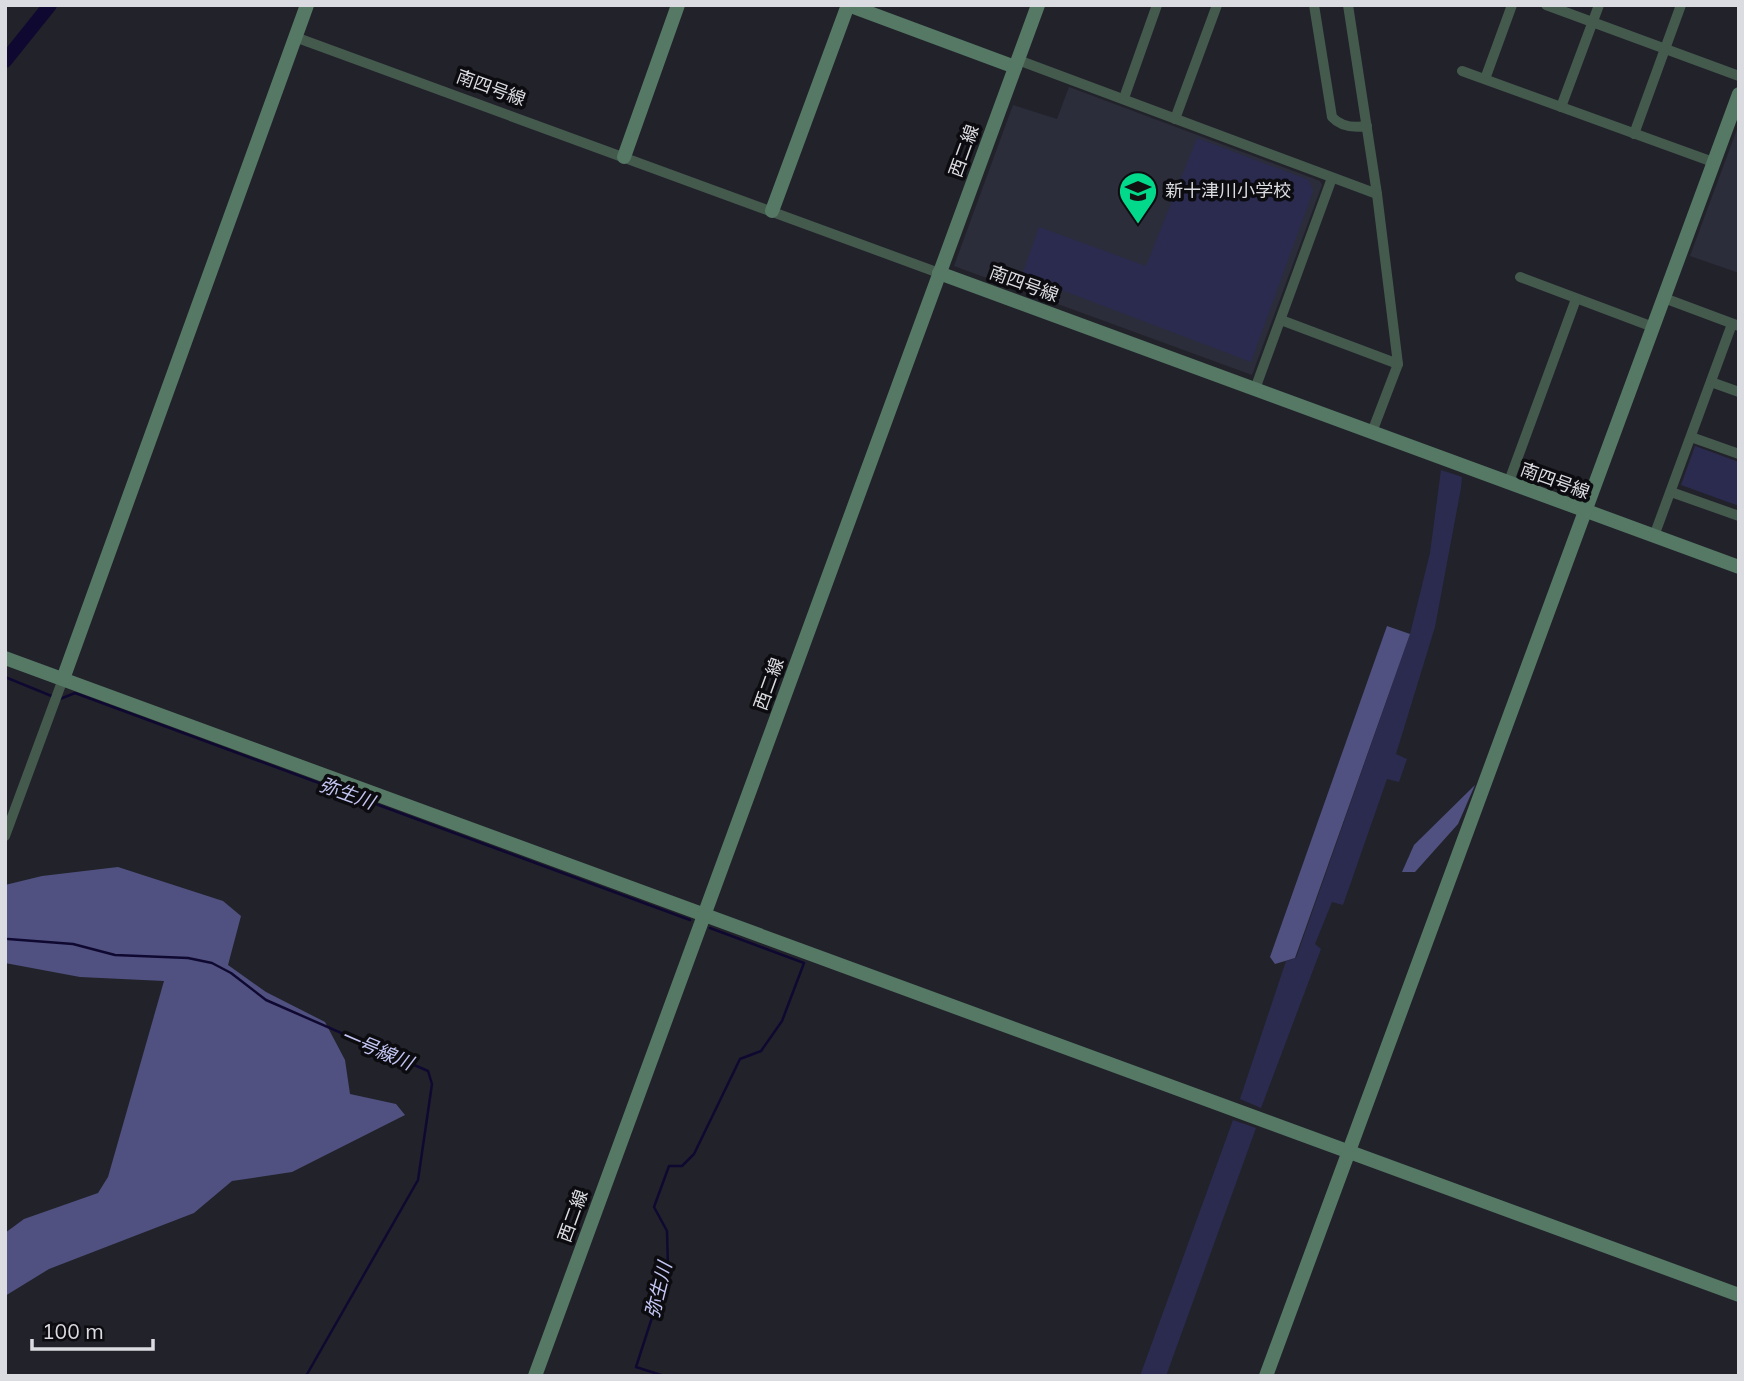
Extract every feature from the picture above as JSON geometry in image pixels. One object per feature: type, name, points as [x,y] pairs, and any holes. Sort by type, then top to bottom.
[{"type":"street","points":[[5,836],[307,5]]},
{"type":"street","points":[[624,157],[678,5]]},
{"type":"street","points":[[772,211],[848,5],[1124,98],[1377,194]]},
{"type":"street","name":"西二線","points":[[535,1376],[1038,5]]},
{"type":"street","points":[[1124,98],[1157,5]]},
{"type":"street","points":[[1175,119],[1217,5]]},
{"type":"street","points":[[1314,5],[1332,117],[1338,123],[1354,128],[1367,126]]},
{"type":"street","points":[[1349,5],[1377,194],[1398,364],[1373,432]]},
{"type":"street","points":[[1485,79],[1512,5]]},
{"type":"street","points":[[1546,5],[1739,76]]},
{"type":"street","points":[[1561,107],[1598,5]]},
{"type":"street","points":[[1634,134],[1681,5]]},
{"type":"street","name":"南四号線","points":[[295,37],[1739,567]]},
{"type":"street","points":[[1462,71],[1713,162]]},
{"type":"street","points":[[1265,1376],[1739,94]]},
{"type":"street","points":[[1255,389],[1332,178]]},
{"type":"street","points":[[1520,277],[1653,327]]},
{"type":"street","points":[[1654,536],[1735,325],[1664,298]]},
{"type":"street","points":[[1508,484],[1576,299]]},
{"type":"street","points":[[1281,320],[1398,364]]},
{"type":"street","points":[[1711,382],[1739,392]]},
{"type":"street","points":[[1691,437],[1739,454]]},
{"type":"street","points":[[1671,492],[1739,516]]},
{"type":"street","points":[[5,658],[59,691],[704,916],[1739,1295]]},
{"type":"shaded area","name":"新十津川小学校","points":[[1069,87],[1320,181],[1322,185],[1252,375],[954,266],[1013,105],[1057,119]]},
{"type":"shaded area","points":[[1739,124],[1739,273],[1690,256]]},
{"type":"shaded area","points":[[1197,138],[1309,180],[1313,191],[1251,362],[1022,275],[1039,227],[1146,266]]},
{"type":"shaded area","points":[[1695,446],[1739,462],[1739,506],[1681,485]]},
{"type":"shaded area","points":[[1441,470],[1462,477],[1461,488],[1435,627],[1396,754],[1407,759],[1399,782],[1387,779],[1343,905],[1332,902],[1315,944],[1321,949],[1261,1108],[1240,1099],[1286,961],[1296,958],[1410,634],[1430,553]]},
{"type":"shaded area","points":[[1387,626],[1410,634],[1295,958],[1275,964],[1270,957]]},
{"type":"shaded area","points":[[1475,785],[1458,824],[1415,872],[1402,872],[1414,845]]},
{"type":"shaded area","points":[[118,867],[223,901],[241,916],[228,965],[266,992],[325,1022],[345,1060],[350,1094],[396,1104],[405,1115],[292,1172],[232,1181],[194,1213],[49,1269],[5,1296],[5,1233],[24,1219],[98,1193],[108,1177],[164,981],[80,977],[5,963],[5,885],[42,876]]},
{"type":"shaded area","points":[[1233,1120],[1256,1128],[1166,1376],[1140,1376]]},
{"type":"waterway","points":[[5,61],[50,5]]},
{"type":"waterway","name":"弥生川","points":[[5,677],[54,697]]},
{"type":"waterway","name":"弥生川","points":[[60,699],[75,693],[690,920]]},
{"type":"waterway","name":"弥生川","points":[[664,1376],[636,1367],[668,1268],[667,1231],[654,1207],[669,1166],[682,1166],[694,1154],[740,1059],[761,1051],[782,1021],[804,963],[710,928]]},
{"type":"waterway","name":"一号線川","points":[[8,939],[73,944],[115,955],[188,958],[212,963],[231,973],[266,1000],[428,1071],[432,1084],[418,1180],[306,1376]]},
{"type":"place","name":"新十津川小学校","points":[[1138,225]]}]
